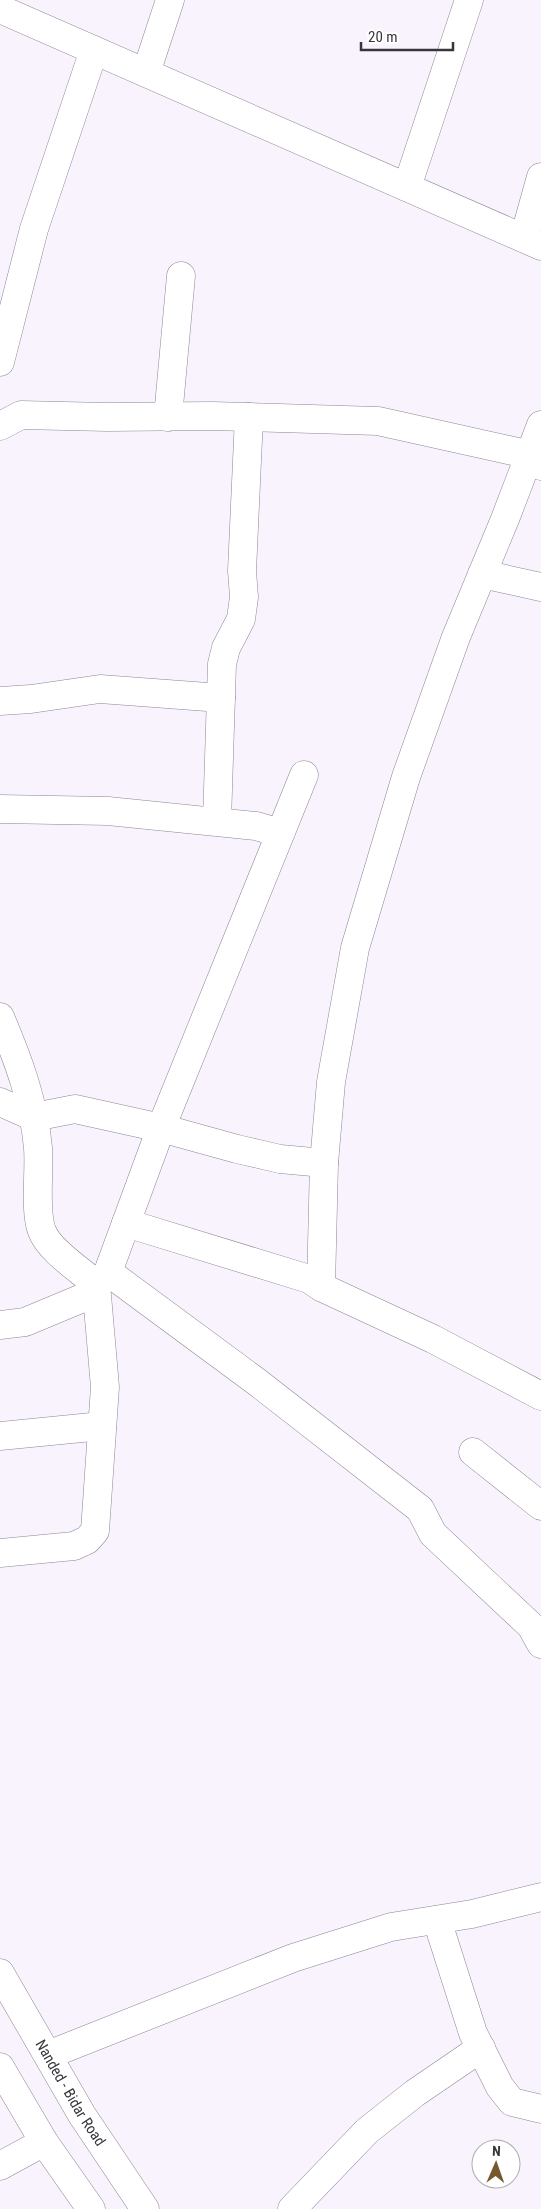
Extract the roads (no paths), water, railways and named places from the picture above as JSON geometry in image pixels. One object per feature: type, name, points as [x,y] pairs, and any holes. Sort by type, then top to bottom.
[{"type":"street","points":[[146,73],[170,0]]},
{"type":"street","points":[[406,187],[469,0]]},
{"type":"street","points":[[0,9],[532,242],[541,177]]},
{"type":"street","points":[[0,362],[38,213],[94,50]]},
{"type":"street","points":[[168,416],[181,276]]},
{"type":"street","points":[[0,426],[21,414],[106,418],[168,416],[378,421],[536,461]]},
{"type":"street","points":[[217,821],[222,664],[226,648],[241,618],[244,596],[242,571],[249,417]]},
{"type":"street","points":[[320,1287],[324,1163],[331,1082],[355,948],[406,777],[456,637],[482,574],[536,461],[541,425]]},
{"type":"street","points":[[482,574],[541,587]]},
{"type":"street","points":[[0,701],[31,699],[100,689],[221,698]]},
{"type":"street","points":[[0,1325],[25,1322],[59,1309],[85,1297],[102,1278],[126,1223],[161,1128],[304,776]]},
{"type":"street","points":[[0,809],[108,811],[217,821],[256,826],[280,833]]},
{"type":"street","points":[[0,1017],[19,1062],[34,1117],[38,1149],[41,1230],[50,1245],[257,1382],[420,1510],[433,1534],[530,1626],[541,1644]]},
{"type":"street","points":[[0,1102],[34,1117],[75,1109],[161,1128],[280,1159],[324,1163]]},
{"type":"street","points":[[126,1223],[309,1279],[320,1287],[433,1339],[541,1396]]},
{"type":"street","points":[[0,1553],[74,1546],[87,1540],[95,1530],[104,1387],[102,1278]]},
{"type":"street","points":[[0,1436],[102,1426]]},
{"type":"street","points":[[473,1452],[541,1506]]},
{"type":"street","points":[[48,2055],[293,1958],[391,1927],[472,1914],[541,1897]]},
{"type":"street","points":[[437,1920],[473,2032],[500,2087],[512,2102],[541,2110]]},
{"type":"street","name":"Nanded - Bidar Road","points":[[0,1973],[82,2115],[145,2209]]},
{"type":"street","points":[[292,2209],[367,2131],[415,2093],[481,2048]]},
{"type":"street","points":[[0,2067],[44,2142],[91,2209]]},
{"type":"street","points":[[0,2166],[44,2142]]}]
